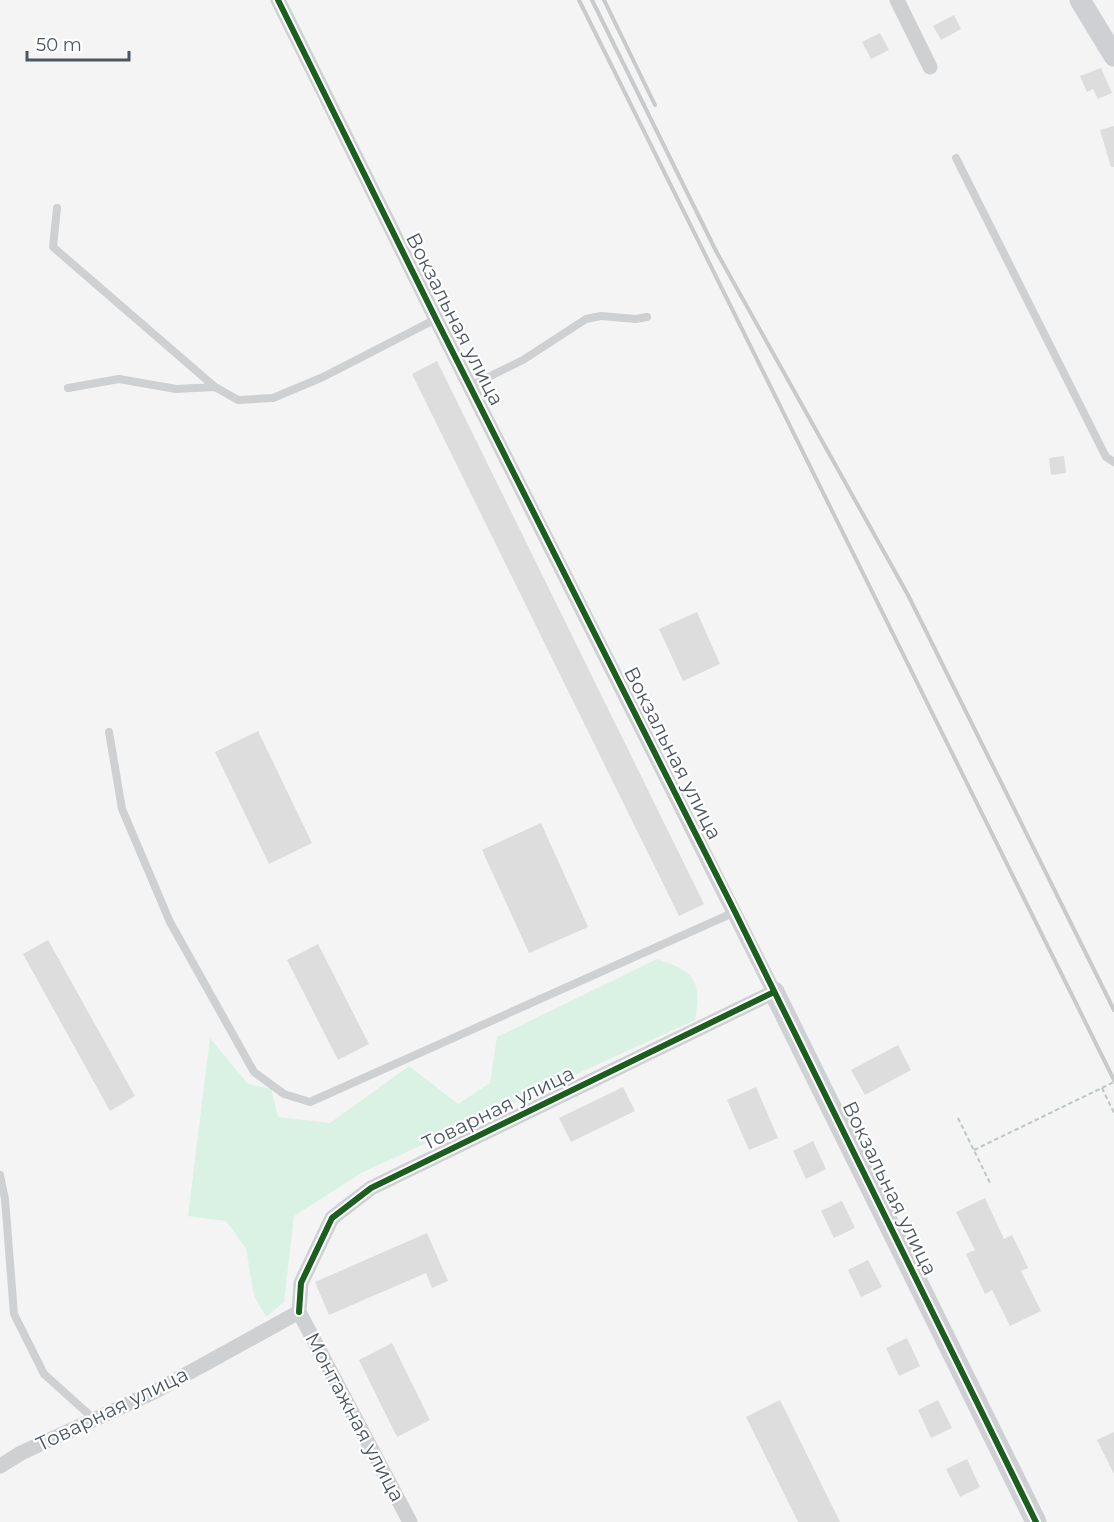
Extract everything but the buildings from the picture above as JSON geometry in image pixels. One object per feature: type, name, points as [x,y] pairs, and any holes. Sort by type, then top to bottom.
[{"type":"street","name":"Вокзальная улица","points":[[278,0],[735,912],[1036,1522]]},
{"type":"street","points":[[897,0],[930,67]]},
{"type":"street","points":[[1080,0],[1114,56]]},
{"type":"street","name":"Товарная улица","points":[[0,1466],[21,1453],[153,1392],[299,1312],[301,1283],[332,1218],[371,1188],[774,992]]},
{"type":"street","name":"Монтажная улица","points":[[299,1312],[410,1522]]},
{"type":"lane","points":[[956,158],[1106,457],[1114,462]]},
{"type":"lane","points":[[57,208],[53,247],[215,387],[238,400],[273,398],[323,377],[436,319]]},
{"type":"lane","points":[[470,386],[523,360],[586,319],[601,316],[636,319],[647,317]]},
{"type":"lane","points":[[68,388],[119,379],[176,389],[215,387]]},
{"type":"lane","points":[[109,732],[122,809],[170,922],[254,1072],[284,1094],[310,1102],[735,912]]},
{"type":"lane","points":[[0,1176],[5,1199],[14,1314],[44,1374],[94,1419]]},
{"type":"path","points":[[974,1150],[1114,1082]]},
{"type":"path","points":[[1102,1088],[1114,1113]]},
{"type":"path","points":[[958,1118],[990,1183]]},
{"type":"green space","points":[[657,959],[680,968],[692,979],[697,995],[695,1020],[363,1172],[294,1216],[284,1302],[266,1317],[254,1296],[246,1248],[226,1221],[188,1216],[210,1038],[248,1084],[271,1089],[278,1117],[330,1123],[409,1066],[458,1104],[490,1083],[497,1037]]},
{"type":"railway","points":[[579,0],[1114,1080]]},
{"type":"railway","points":[[592,0],[716,251],[908,595],[1114,1010]]},
{"type":"railway","points":[[604,0],[655,105]]},
{"type":"cycle path","points":[[278,0],[735,912],[1036,1522]]},
{"type":"cycle path","points":[[299,1312],[301,1283],[332,1218],[371,1188],[774,992]]}]
